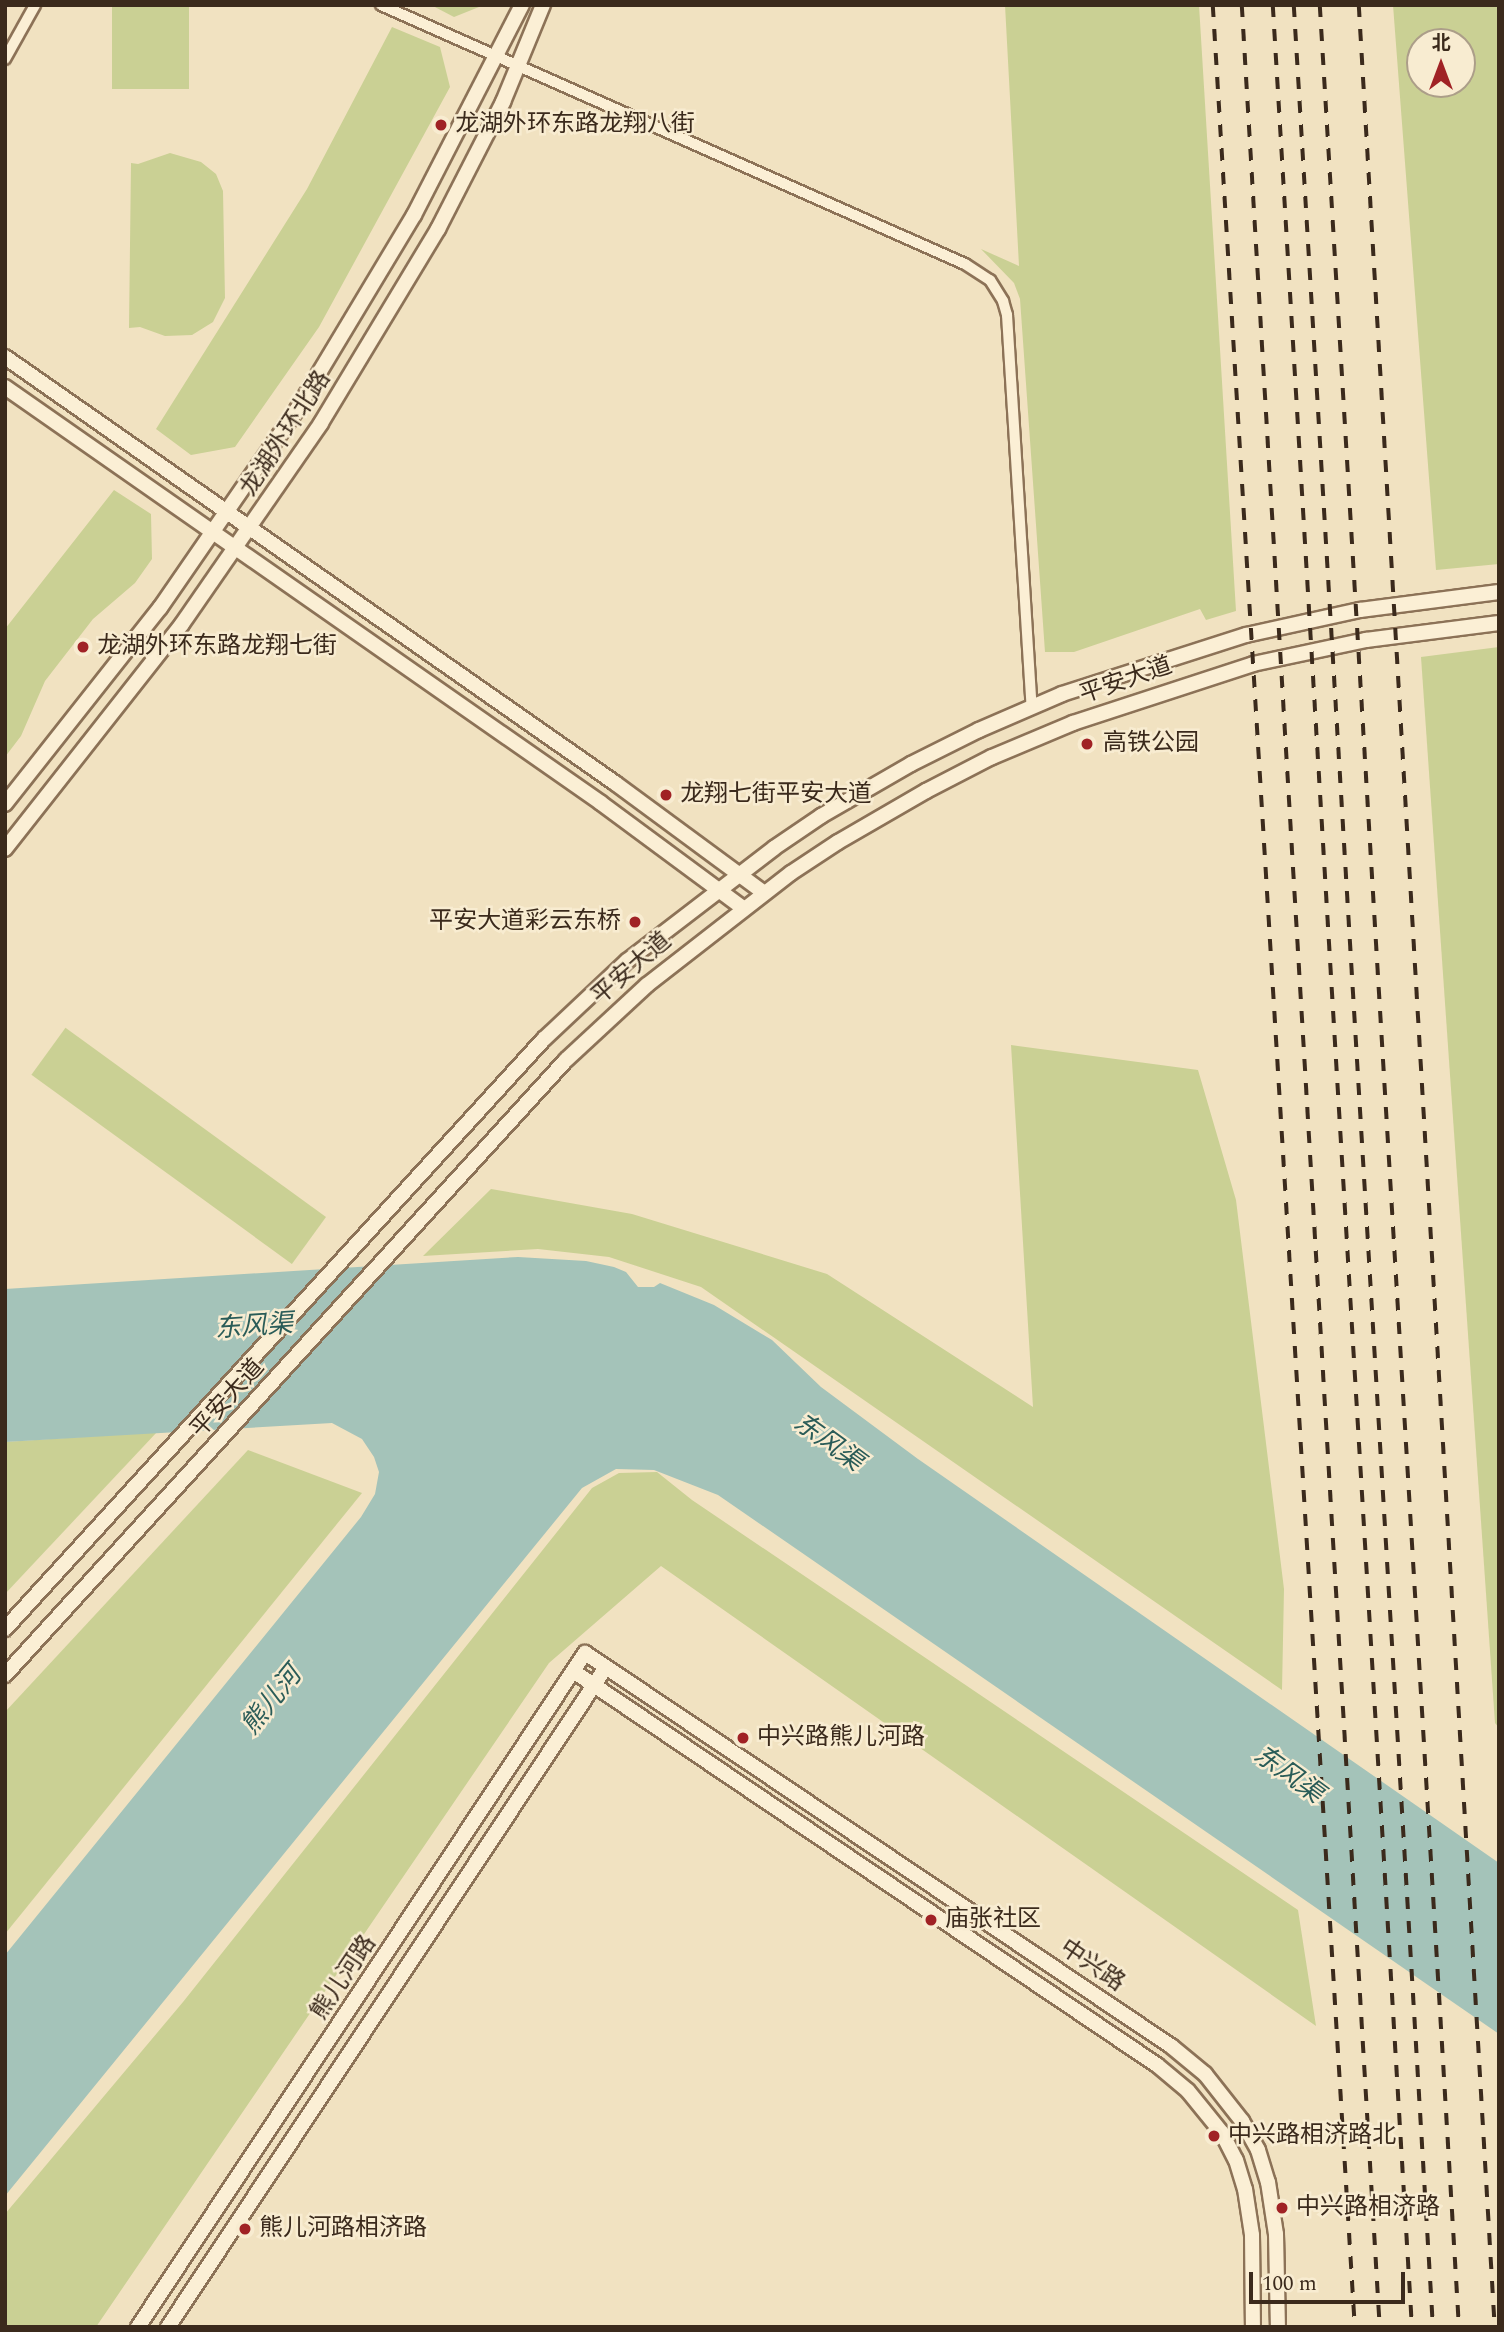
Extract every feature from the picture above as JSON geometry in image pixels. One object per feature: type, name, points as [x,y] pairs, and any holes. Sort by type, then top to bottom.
[{"type":"main road","name":"龙湖外环北路","points":[[5,804],[160,608],[227,514],[354,318],[414,215],[498,57],[522,5]]},
{"type":"main road","name":"龙湖外环北路","points":[[5,849],[182,624],[250,529],[328,412],[431,240],[503,102],[543,5]]},
{"type":"main road","points":[[5,358],[625,790],[764,893]]},
{"type":"main road","points":[[5,387],[611,810],[743,908]]},
{"type":"main road","name":"平安大道","points":[[5,1629],[579,1005],[627,961],[718,888],[821,816],[899,771],[979,730],[1032,707],[1148,664],[1246,635],[1360,610],[1499,592]]},
{"type":"main road","name":"平安大道","points":[[5,1675],[592,1035],[647,985],[764,893],[838,842],[926,791],[992,757],[1073,723],[1253,664],[1366,640],[1499,623]]},
{"type":"main road","name":"中兴路","points":[[585,1653],[1171,2046],[1205,2074],[1242,2121],[1258,2150],[1268,2182],[1276,2234],[1278,2327]]},
{"type":"main road","name":"熊儿河路","points":[[142,2321],[585,1653]]},
{"type":"main road","name":"熊儿河路","points":[[168,2327],[606,1667]]},
{"type":"main road","name":"中兴路","points":[[573,1671],[1157,2065],[1188,2091],[1222,2133],[1236,2160],[1245,2189],[1252,2235],[1253,2327]]},
{"type":"main road","points":[[142,2321],[163,2327]]},
{"type":"street","points":[[5,59],[35,5]]},
{"type":"street","points":[[381,5],[965,264],[981,273],[997,288],[1007,315],[1032,707]]},
{"type":"green space","points":[[112,5],[189,5],[189,89],[112,89]]},
{"type":"green space","points":[[431,5],[484,5],[454,17]]},
{"type":"green space","points":[[1005,5],[1199,5],[1236,611],[1206,620],[1200,609],[1074,652],[1045,652],[1020,299],[1014,283],[981,249],[1019,266]]},
{"type":"green space","points":[[1393,5],[1499,5],[1499,564],[1436,570]]},
{"type":"green space","points":[[392,27],[440,47],[450,87],[319,327],[235,447],[191,455],[156,429],[307,189]]},
{"type":"green space","points":[[170,153],[201,162],[216,174],[223,191],[225,298],[213,322],[192,335],[165,336],[140,327],[129,328],[131,163],[138,164]]},
{"type":"green space","points":[[114,490],[151,514],[152,559],[135,583],[93,619],[45,681],[21,736],[5,757],[5,629]]},
{"type":"green space","points":[[1499,647],[1499,1728],[1495,1723],[1421,657]]},
{"type":"green space","points":[[65,1028],[326,1217],[292,1264],[31,1075]]},
{"type":"green space","points":[[1011,1045],[1198,1070],[1236,1200],[1284,1589],[1282,1690],[701,1287],[609,1257],[538,1249],[423,1256],[491,1189],[632,1214],[827,1274],[1033,1407]]},
{"type":"green space","points":[[157,1432],[5,1594],[5,1442]]},
{"type":"green space","points":[[248,1450],[362,1493],[5,1934],[5,1712]]},
{"type":"green space","points":[[657,1472],[692,1500],[1298,1910],[1316,2026],[661,1566],[549,1663],[96,2327],[5,2327],[5,2214],[183,2002],[592,1488],[619,1473]]},
{"type":"water","points":[[518,1257],[586,1261],[614,1267],[626,1272],[638,1287],[654,1287],[660,1283],[714,1305],[772,1340],[821,1387],[918,1459],[1499,1863],[1499,2034],[718,1495],[654,1470],[616,1469],[582,1488],[5,2196],[5,1955],[361,1517],[375,1494],[379,1472],[374,1457],[362,1439],[332,1423],[5,1442],[5,1289]]},
{"type":"railway","points":[[1213,5],[1355,2327]]},
{"type":"railway","points":[[1242,5],[1380,2327]]},
{"type":"railway","points":[[1273,5],[1412,2327]]},
{"type":"railway","points":[[1294,5],[1433,2327]]},
{"type":"railway","points":[[1320,5],[1459,2327]]},
{"type":"railway","points":[[1359,5],[1495,2327]]},
{"type":"place","name":"龙湖外环东路龙翔八街","points":[[441,125]]},
{"type":"place","name":"龙湖外环东路龙翔七街","points":[[83,647]]},
{"type":"place","name":"高铁公园","points":[[1087,744]]},
{"type":"place","name":"龙翔七街平安大道","points":[[666,795]]},
{"type":"place","name":"平安大道彩云东桥","points":[[635,922]]},
{"type":"place","name":"中兴路熊儿河路","points":[[743,1738]]},
{"type":"place","name":"庙张社区","points":[[931,1920]]},
{"type":"place","name":"中兴路相济路北","points":[[1214,2136]]},
{"type":"place","name":"中兴路相济路","points":[[1282,2208]]},
{"type":"place","name":"熊儿河路相济路","points":[[245,2229]]},
{"type":"water label","name":"东风渠","points":[[254,1327]]},
{"type":"water label","name":"东风渠","points":[[828,1443]]},
{"type":"water label","name":"熊儿河","points":[[272,1701]]},
{"type":"water label","name":"东风渠","points":[[1288,1775]]}]
